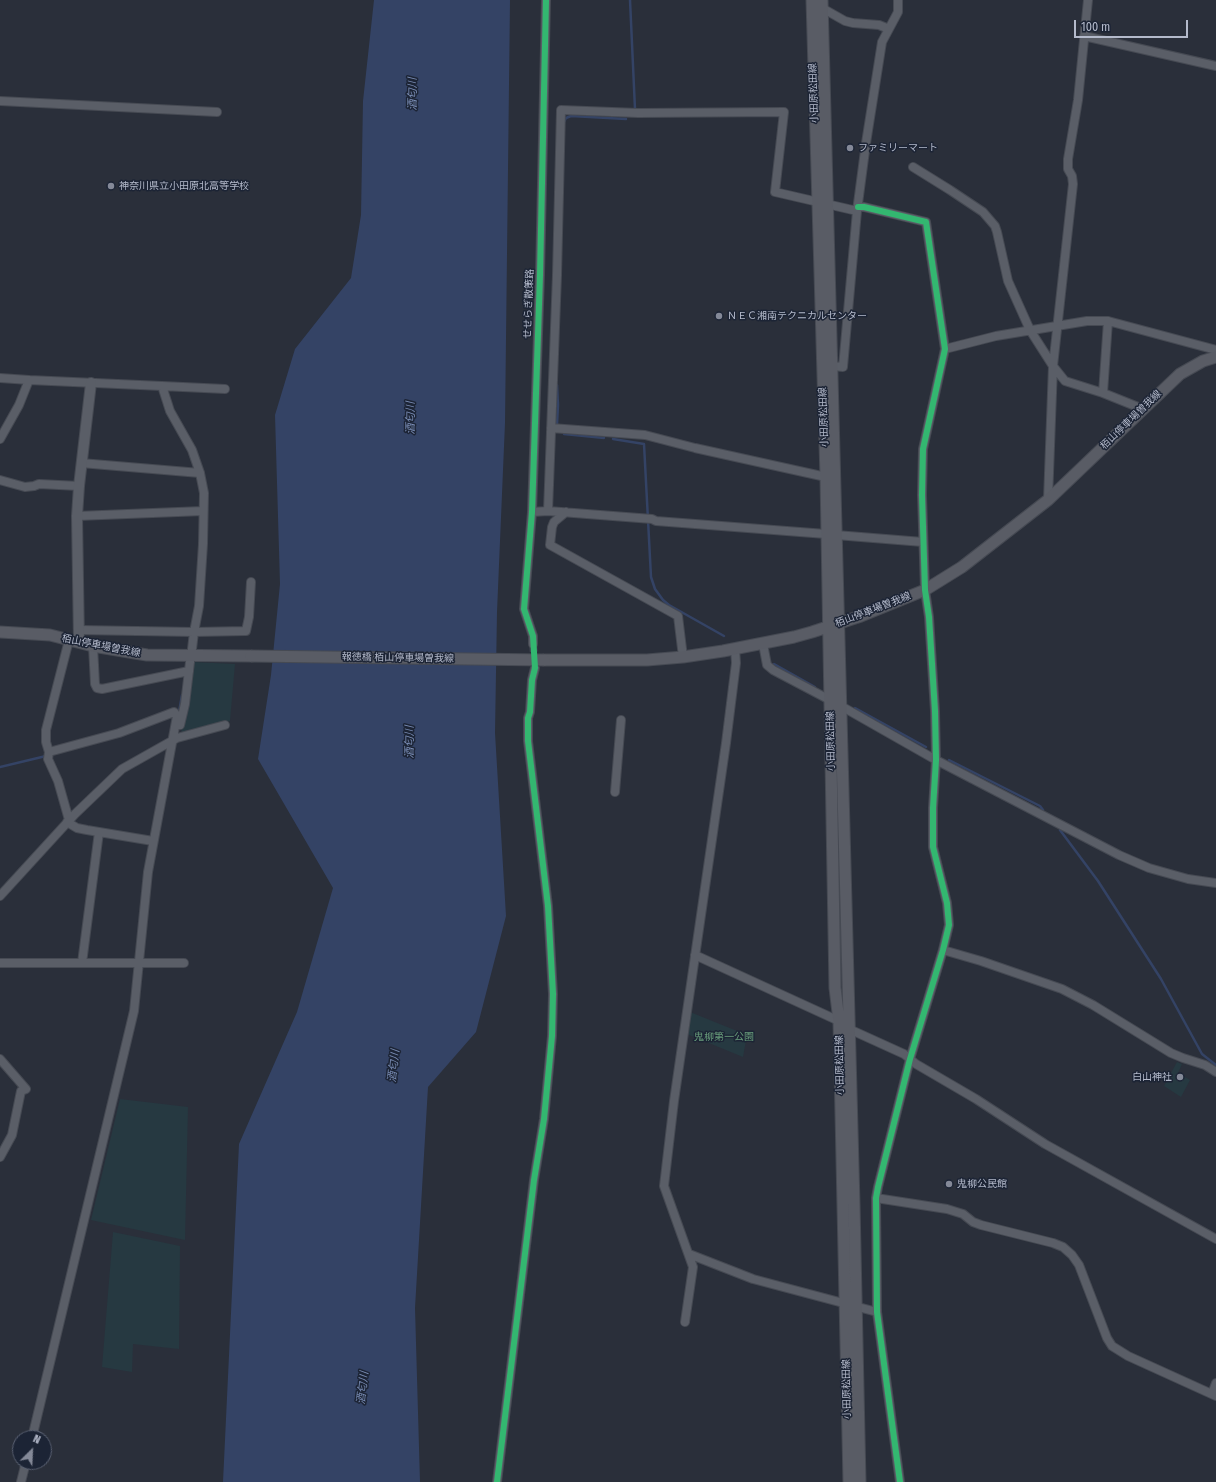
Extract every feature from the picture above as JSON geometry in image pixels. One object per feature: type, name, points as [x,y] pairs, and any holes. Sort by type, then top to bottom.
[{"type":"main road","name":"小田原松田線","points":[[812,0],[832,366],[831,534],[834,625],[841,706],[849,1029],[851,1305],[849,1482]]},
{"type":"main road","name":"小田原松田線","points":[[822,4],[826,477],[831,534]]},
{"type":"main road","name":"栢山停車場曽我線","points":[[544,660],[627,661],[684,657],[760,644],[794,637],[834,625],[861,616],[925,590],[962,567],[1048,500],[1180,374],[1203,361],[1216,358]]},
{"type":"main road","name":"小田原松田線","points":[[834,625],[830,700],[835,988],[839,1022],[860,1482]]},
{"type":"main road","name":"栢山停車場曽我線","points":[[0,632],[50,635],[93,646],[147,655],[251,656]]},
{"type":"main road","name":"報徳橋 栢山停車場曽我線","points":[[251,656],[544,660]]},
{"type":"street","name":"せせらぎ散策路","points":[[533,644],[533,636],[524,609],[532,512],[540,275],[546,0]]},
{"type":"street","points":[[832,366],[843,367],[858,209],[866,143],[882,42],[898,12],[898,0]]},
{"type":"street","points":[[1048,500],[1053,366],[1073,184],[1072,176],[1068,169],[1068,158],[1078,100],[1088,0]]},
{"type":"street","points":[[822,4],[844,21],[879,25],[889,29]]},
{"type":"street","points":[[1084,36],[1216,66]]},
{"type":"street","points":[[0,101],[217,112]]},
{"type":"street","points":[[548,511],[553,461],[552,428],[561,110],[638,113],[784,112],[775,192],[858,209],[864,207],[926,222],[945,349],[923,449],[923,542],[925,590],[929,617],[936,760],[933,808],[933,847],[947,903],[949,925],[943,950],[910,1059],[876,1198],[877,1312],[900,1482]]},
{"type":"street","points":[[913,167],[983,212],[994,226],[997,232],[1008,281],[1030,330],[1053,366],[1065,381],[1103,393],[1143,409]]},
{"type":"street","points":[[945,349],[996,336],[1030,330],[1087,321],[1108,321],[1216,350]]},
{"type":"street","points":[[1103,393],[1108,321]]},
{"type":"street","points":[[0,378],[225,389]]},
{"type":"street","points":[[0,439],[19,405],[29,380]]},
{"type":"street","points":[[91,383],[81,463],[77,516],[79,630],[74,641],[46,730],[46,742],[49,752],[48,759],[58,781],[68,821],[77,828],[153,840]]},
{"type":"street","points":[[162,386],[170,411],[192,450],[200,473],[204,493],[199,606],[192,649]]},
{"type":"street","points":[[552,428],[645,435],[702,450],[826,477]]},
{"type":"street","points":[[609,442],[610,433]]},
{"type":"street","points":[[81,463],[200,473]]},
{"type":"street","points":[[0,480],[25,487],[39,484],[79,486]]},
{"type":"street","points":[[77,516],[203,511]]},
{"type":"street","points":[[532,512],[566,512],[649,519],[656,521],[923,542]]},
{"type":"street","points":[[566,512],[554,522],[550,545],[678,616],[684,657]]},
{"type":"street","points":[[79,630],[194,632],[246,631],[249,617],[251,582]]},
{"type":"street","points":[[760,644],[767,665],[772,670],[830,700]]},
{"type":"street","points":[[34,1430],[134,1011],[148,872],[153,840],[179,717],[184,704],[190,666],[102,689],[97,688],[95,684],[93,646]]},
{"type":"street","points":[[685,1322],[693,1267],[664,1186],[674,1101],[696,955],[731,702],[737,648]]},
{"type":"street","points":[[497,1482],[534,1180],[544,1119],[552,1036],[553,994],[546,882],[528,740],[528,718],[530,712],[532,680],[535,668]]},
{"type":"street","points":[[841,706],[936,760],[1119,855],[1149,868],[1188,879],[1216,883]]},
{"type":"street","points":[[49,752],[119,733],[174,712],[179,717]]},
{"type":"street","points":[[615,792],[621,720]]},
{"type":"street","points":[[0,896],[68,821],[122,769],[175,739],[225,725]]},
{"type":"street","points":[[82,963],[99,832]]},
{"type":"street","points":[[943,950],[981,961],[1062,989],[1093,1005],[1171,1053],[1205,1065],[1216,1072]]},
{"type":"street","points":[[696,955],[904,1054],[916,1064],[976,1099],[1045,1144],[1216,1239]]},
{"type":"street","points":[[0,963],[184,962]]},
{"type":"street","points":[[0,1059],[26,1089],[21,1091],[12,1135],[0,1157]]},
{"type":"street","points":[[876,1198],[947,1209],[963,1214],[973,1222],[981,1225],[1053,1242],[1063,1247],[1072,1255],[1079,1265],[1107,1338],[1112,1346],[1128,1356],[1214,1395],[1216,1383]]},
{"type":"street","points":[[689,1254],[753,1279],[877,1312]]},
{"type":"street","points":[[21,1482],[24,1470]]},
{"type":"green space","points":[[193,662],[235,664],[230,721],[181,734]]},
{"type":"green space","name":"鬼柳第一公園","points":[[690,1012],[747,1035],[743,1057],[687,1034]]},
{"type":"green space","points":[[1177,1062],[1182,1064],[1178,1073],[1190,1080],[1181,1097],[1164,1086]]},
{"type":"green space","points":[[120,1099],[188,1107],[185,1240],[91,1220]]},
{"type":"green space","points":[[113,1232],[180,1246],[179,1349],[133,1344],[132,1372],[102,1367]]},
{"type":"water","name":"酒匂川","points":[[374,0],[510,0],[505,423],[497,612],[495,733],[506,916],[476,1032],[428,1087],[415,1308],[420,1482],[223,1482],[239,1144],[297,1012],[333,888],[258,759],[271,675],[280,584],[275,415],[295,349],[351,278],[361,215],[363,101]]},
{"type":"waterway","points":[[630,0],[635,109]]},
{"type":"waterway","points":[[564,122],[566,118],[571,116],[626,119]]},
{"type":"waterway","points":[[557,385],[557,424]]},
{"type":"waterway","points":[[564,434],[604,438]]},
{"type":"waterway","points":[[613,439],[644,444],[651,577],[655,589],[663,600],[669,605],[724,636]]},
{"type":"waterway","points":[[774,664],[815,687]]},
{"type":"waterway","points":[[179,712],[182,695]]},
{"type":"waterway","points":[[855,708],[926,747]]},
{"type":"waterway","points":[[0,767],[46,756]]},
{"type":"waterway","points":[[949,760],[1040,806],[1043,810]]},
{"type":"waterway","points":[[1060,830],[1098,881],[1161,979],[1202,1054],[1216,1065]]},
{"type":"tunnel","points":[[533,644],[535,665]]},
{"type":"cycle path","points":[[497,1482],[534,1180],[544,1119],[552,1036],[553,994],[548,906],[528,741],[528,718],[530,712],[532,680],[535,668],[533,636],[524,609],[532,512],[540,275],[546,0]]},
{"type":"cycle path","points":[[858,207],[864,207],[926,222],[945,349],[923,449],[922,495],[925,590],[929,617],[935,711],[936,760],[933,808],[933,847],[947,903],[949,925],[943,950],[910,1059],[876,1198],[877,1312],[900,1482]]},
{"type":"place","name":"ファミリーマート","points":[[850,148]]},
{"type":"place","name":"神奈川県立小田原北高等学校","points":[[111,186]]},
{"type":"place","name":"ＮＥＣ湘南テクニカルセンター","points":[[719,316]]},
{"type":"place","name":"白山神社","points":[[1180,1077]]},
{"type":"place","name":"鬼柳公民館","points":[[949,1184]]}]
